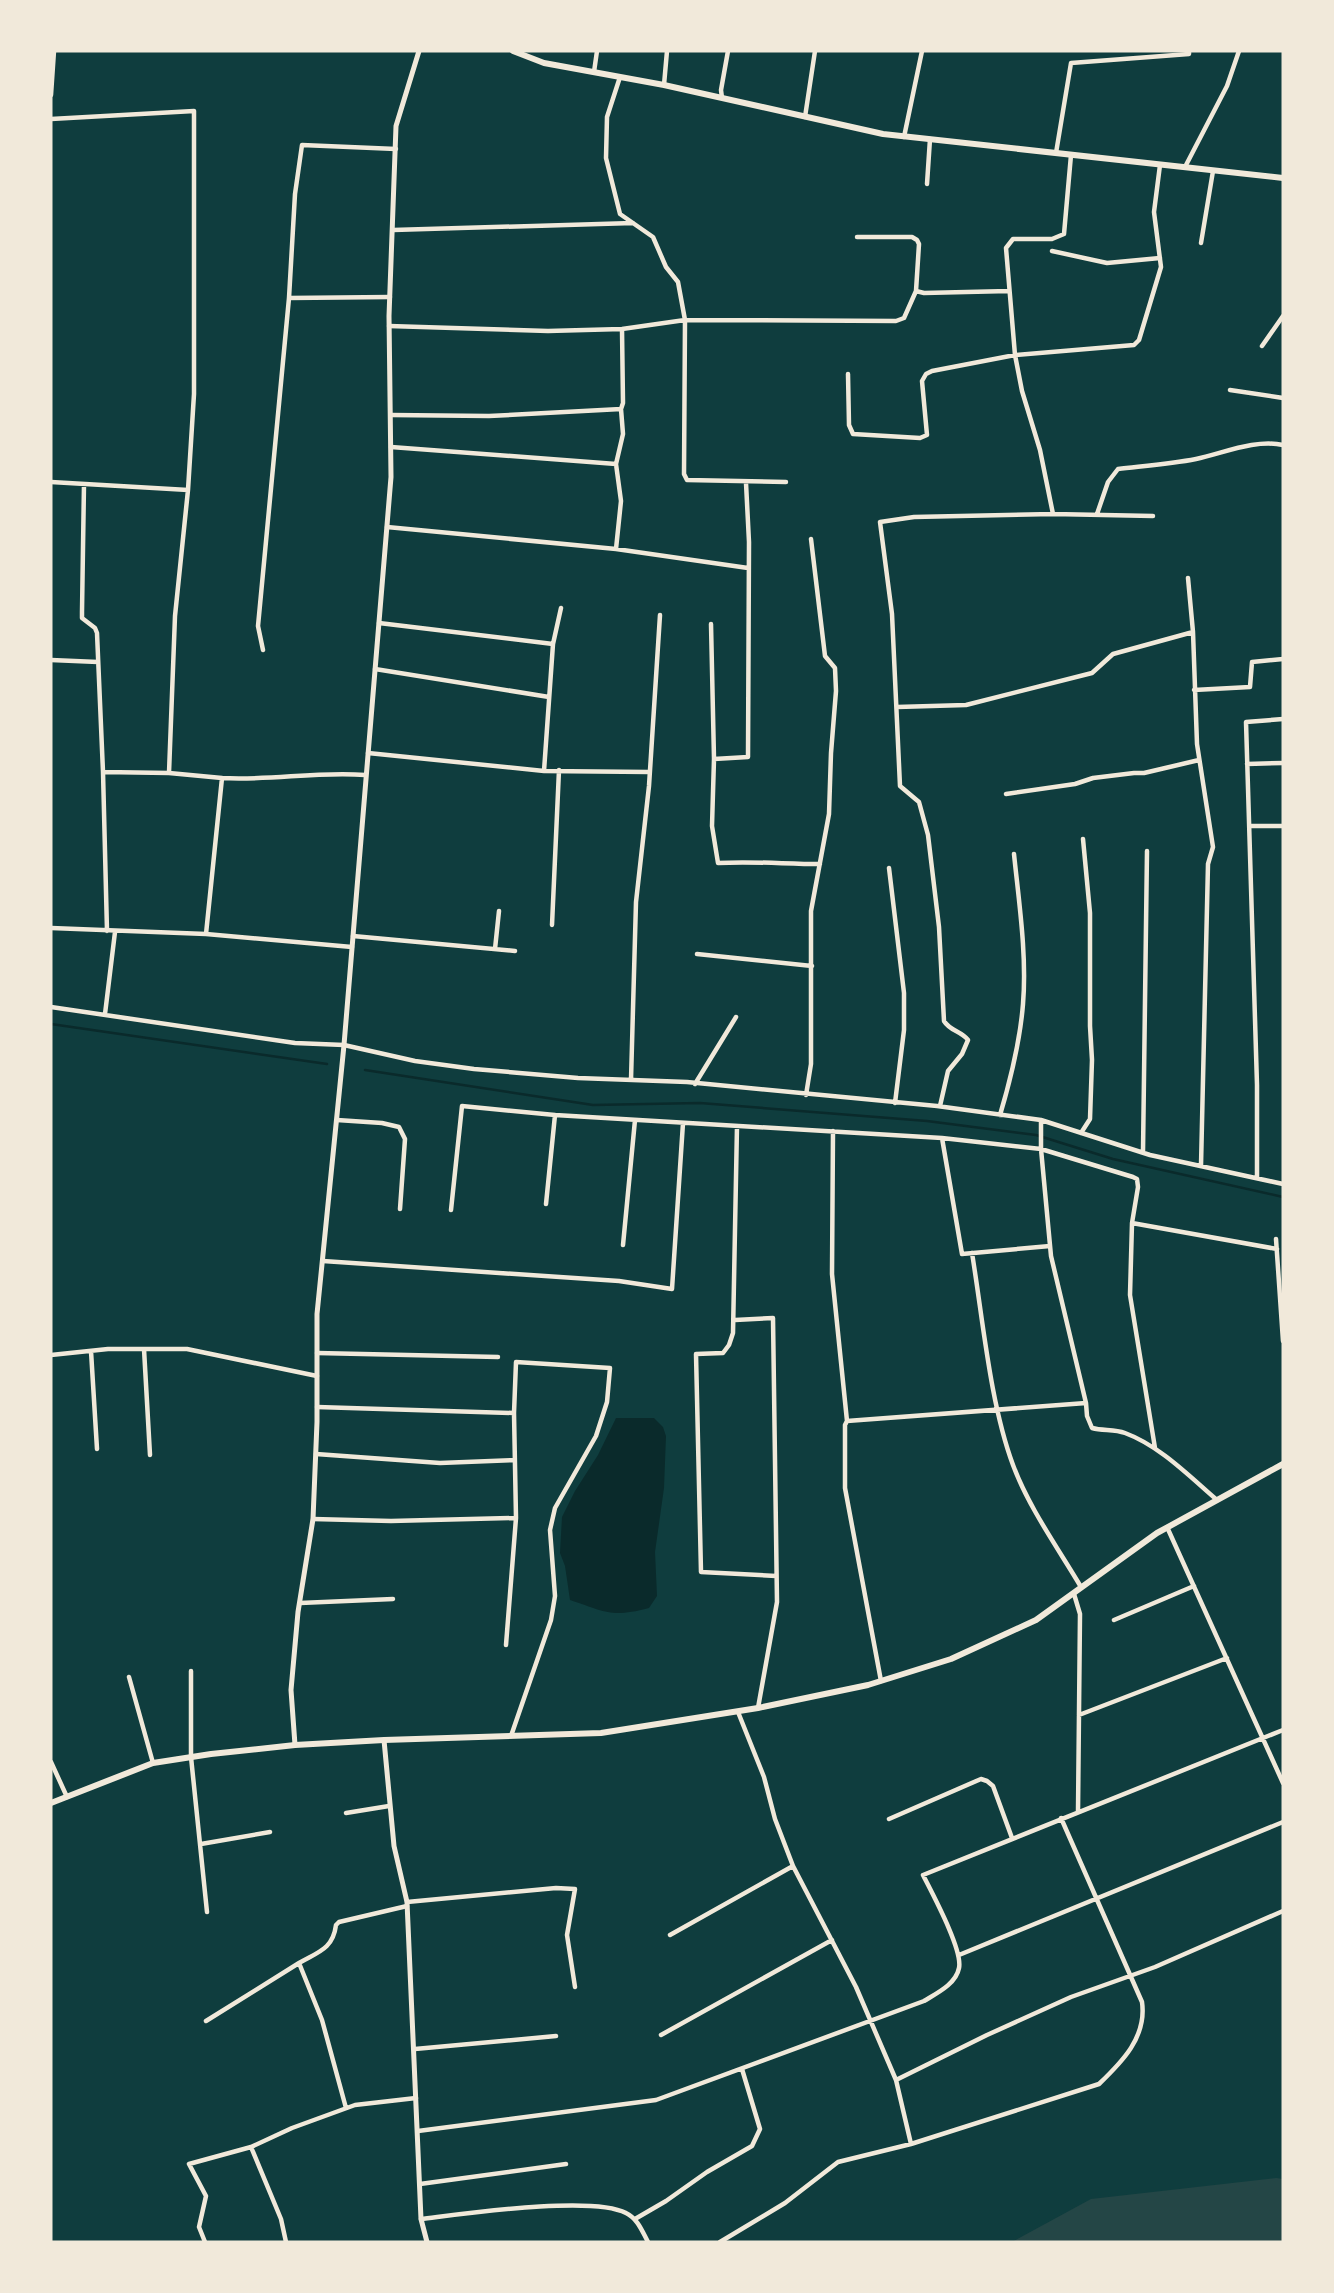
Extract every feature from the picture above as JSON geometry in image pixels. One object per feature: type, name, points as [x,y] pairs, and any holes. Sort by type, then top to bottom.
[{"type":"main road","points":[[513,51],[544,63],[664,85],[883,134],[1281,178]]},
{"type":"main road","points":[[51,1803],[153,1763],[191,1757],[295,1745],[601,1733],[758,1708],[881,1681],[951,1659],[1037,1620],[1167,1527],[1283,1464]]},
{"type":"street","points":[[51,95],[54,51]]},
{"type":"street","points":[[295,1745],[291,1690],[300,1603],[313,1519],[317,1314],[344,1045],[391,477],[389,326],[396,126],[419,51]]},
{"type":"street","points":[[594,72],[597,51]]},
{"type":"street","points":[[664,85],[667,51]]},
{"type":"street","points":[[722,98],[728,51]]},
{"type":"street","points":[[805,117],[815,51]]},
{"type":"street","points":[[904,136],[922,51]]},
{"type":"street","points":[[1056,153],[1071,63],[1189,54],[1189,51]]},
{"type":"street","points":[[1185,167],[1227,86],[1239,51]]},
{"type":"street","points":[[620,77],[607,117],[606,158],[620,214],[653,237],[666,267],[678,282],[685,320],[684,474],[687,480],[786,482]]},
{"type":"street","points":[[51,119],[194,111],[194,394],[188,490],[174,616],[169,774]]},
{"type":"street","points":[[927,184],[930,139]]},
{"type":"street","points":[[263,650],[258,626],[289,298],[295,194],[302,145],[396,149]]},
{"type":"street","points":[[1053,514],[1040,450],[1022,391],[1015,355],[1006,248],[1013,239],[1052,239],[1065,234],[1071,155]]},
{"type":"street","points":[[848,374],[849,425],[853,434],[920,438],[927,435],[922,381],[926,374],[1015,355],[1134,345],[1139,340],[1159,280],[1160,258],[1154,212],[1160,164]]},
{"type":"street","points":[[1200,243],[1213,170]]},
{"type":"street","points":[[1281,178],[1283,170]]},
{"type":"street","points":[[393,230],[634,223]]},
{"type":"street","points":[[389,326],[548,331],[622,329],[685,320],[896,321],[904,318],[916,291],[917,240],[912,237],[858,237]]},
{"type":"street","points":[[1052,251],[1107,263],[1160,258]]},
{"type":"street","points":[[916,291],[1009,291]]},
{"type":"street","points":[[289,298],[390,297]]},
{"type":"street","points":[[1262,346],[1283,316]]},
{"type":"street","points":[[616,549],[621,501],[616,464],[623,434],[622,329]]},
{"type":"street","points":[[1230,390],[1283,398]]},
{"type":"street","points":[[391,415],[489,416],[621,410]]},
{"type":"street","points":[[1097,514],[1108,482],[1118,469],[1194,459],[1248,446],[1273,443],[1283,445]]},
{"type":"street","points":[[391,447],[616,464]]},
{"type":"street","points":[[51,482],[188,490]]},
{"type":"street","points":[[714,759],[748,757],[749,542],[746,482]]},
{"type":"street","points":[[83,484],[82,618],[95,628],[97,633],[107,931]]},
{"type":"street","points":[[940,1106],[947,1071],[962,1054],[968,1040],[962,1032],[948,1027],[944,1021],[939,927],[928,835],[919,802],[900,786],[892,614],[880,522],[914,517],[1053,514],[1153,516]]},
{"type":"street","points":[[387,527],[616,549],[748,568]]},
{"type":"street","points":[[806,1095],[811,1064],[811,911],[829,814],[836,691],[835,668],[825,656],[811,539]]},
{"type":"street","points":[[1188,578],[1199,760],[1213,848],[1208,864],[1201,1166]]},
{"type":"street","points":[[544,771],[553,644],[561,608]]},
{"type":"street","points":[[631,1080],[636,902],[649,772],[660,615]]},
{"type":"street","points":[[379,623],[553,644]]},
{"type":"street","points":[[711,624],[714,759],[712,826],[718,863],[746,861],[758,864],[820,864]]},
{"type":"street","points":[[897,707],[966,705],[1066,680],[1091,673],[1113,654],[1193,632]]},
{"type":"street","points":[[1194,690],[1250,687],[1252,662],[1283,659]]},
{"type":"street","points":[[51,660],[98,662]]},
{"type":"street","points":[[375,669],[549,696]]},
{"type":"street","points":[[1257,1177],[1257,1085],[1246,722],[1283,719]]},
{"type":"street","points":[[368,753],[544,771],[649,772]]},
{"type":"street","points":[[1006,794],[1093,778],[1144,774],[1199,760]]},
{"type":"street","points":[[1247,764],[1283,763]]},
{"type":"street","points":[[552,925],[559,770]]},
{"type":"street","points":[[103,772],[264,779],[326,773],[365,775]]},
{"type":"street","points":[[206,934],[222,778]]},
{"type":"street","points":[[1250,826],[1283,826]]},
{"type":"street","points":[[1081,1133],[1090,1119],[1092,1060],[1090,913],[1083,839]]},
{"type":"street","points":[[1143,1153],[1147,851]]},
{"type":"street","points":[[1000,1115],[1017,1053],[1023,1004],[1023,958],[1014,854]]},
{"type":"street","points":[[889,868],[904,993],[904,1030],[895,1103]]},
{"type":"street","points":[[495,949],[499,911]]},
{"type":"street","points":[[51,928],[206,934],[352,947]]},
{"type":"street","points":[[105,1014],[115,932]]},
{"type":"street","points":[[353,936],[514,951]]},
{"type":"street","points":[[697,954],[812,966]]},
{"type":"street","points":[[51,1007],[295,1043],[344,1045],[415,1061],[474,1069],[695,1084],[940,1106],[1041,1120],[1143,1153],[1283,1184]]},
{"type":"street","points":[[695,1084],[736,1017]]},
{"type":"street","points":[[451,1210],[461,1106],[555,1115],[942,1138],[1040,1148],[1137,1179],[1132,1223],[1130,1295],[1155,1449]]},
{"type":"street","points":[[546,1204],[555,1115]]},
{"type":"street","points":[[337,1119],[399,1127],[405,1139],[400,1209]]},
{"type":"street","points":[[623,1245],[635,1120]]},
{"type":"street","points":[[1041,1120],[1040,1148],[1050,1245],[1087,1416],[1092,1428],[1120,1431],[1137,1438],[1155,1449],[1217,1500]]},
{"type":"street","points":[[323,1261],[619,1282],[672,1289],[684,1123]]},
{"type":"street","points":[[737,1126],[735,1320],[729,1345],[723,1353],[696,1354],[701,1572],[776,1576]]},
{"type":"street","points":[[833,1132],[832,1274],[847,1421],[845,1488],[881,1681]]},
{"type":"street","points":[[942,1138],[962,1254],[1050,1245]]},
{"type":"street","points":[[1132,1223],[1277,1249]]},
{"type":"street","points":[[1276,1239],[1283,1341]]},
{"type":"street","points":[[972,1253],[998,1410],[1012,1463],[1025,1492],[1082,1588]]},
{"type":"street","points":[[735,1320],[773,1318],[777,1602],[758,1708]]},
{"type":"street","points":[[144,1349],[150,1455]]},
{"type":"street","points":[[51,1354],[191,1349],[317,1376]]},
{"type":"street","points":[[91,1351],[97,1449]]},
{"type":"street","points":[[317,1353],[498,1357]]},
{"type":"street","points":[[506,1645],[516,1518],[516,1362],[610,1368],[607,1402],[596,1436],[555,1508],[550,1530],[555,1596],[551,1620],[512,1736]]},
{"type":"street","points":[[847,1421],[1086,1403]]},
{"type":"street","points":[[317,1406],[514,1413]]},
{"type":"street","points":[[316,1454],[440,1463],[514,1460]]},
{"type":"street","points":[[313,1519],[378,1521],[516,1518]]},
{"type":"street","points":[[1167,1527],[1283,1783]]},
{"type":"street","points":[[1114,1620],[1194,1586]]},
{"type":"street","points":[[1074,1594],[1080,1614],[1078,1812]]},
{"type":"street","points":[[300,1603],[393,1600]]},
{"type":"street","points":[[1079,1715],[1227,1658]]},
{"type":"street","points":[[191,1671],[191,1757],[206,1912]]},
{"type":"street","points":[[129,1677],[153,1763]]},
{"type":"street","points":[[738,1711],[764,1777],[775,1819],[793,1866],[832,1940],[896,2080],[911,2144]]},
{"type":"street","points":[[418,2131],[656,2100],[924,2001],[949,1985],[959,1969],[959,1955],[923,1875],[1283,1730]]},
{"type":"street","points":[[384,1740],[394,1846],[407,1904],[421,2219],[427,2242]]},
{"type":"street","points":[[51,1762],[67,1797]]},
{"type":"street","points":[[889,1819],[981,1779],[993,1786],[1012,1839]]},
{"type":"street","points":[[346,1813],[389,1806]]},
{"type":"street","points":[[720,2242],[785,2203],[838,2162],[911,2144],[1099,2084],[1120,2064],[1136,2043],[1143,2012],[1142,2002],[1061,1818]]},
{"type":"street","points":[[959,1955],[1283,1822]]},
{"type":"street","points":[[201,1844],[270,1832]]},
{"type":"street","points":[[670,1935],[793,1866]]},
{"type":"street","points":[[206,2021],[330,1945],[338,1923],[407,1904],[556,1888],[576,1889],[567,1935],[575,1987]]},
{"type":"street","points":[[896,2080],[1071,1997],[1130,1976],[1283,1911]]},
{"type":"street","points":[[662,2035],[832,1940]]},
{"type":"street","points":[[299,1963],[322,2020],[346,2108]]},
{"type":"street","points":[[415,2049],[556,2036]]},
{"type":"street","points":[[635,2219],[752,2146],[760,2129],[742,2069]]},
{"type":"street","points":[[205,2242],[199,2227],[206,2196],[189,2164],[251,2147],[292,2128],[355,2105],[417,2098]]},
{"type":"street","points":[[251,2147],[281,2219],[286,2242]]},
{"type":"street","points":[[420,2184],[566,2164]]},
{"type":"street","points":[[421,2219],[520,2208],[585,2206],[623,2211],[635,2219],[648,2242]]},
{"type":"shaded area","points":[[616,1418],[654,1418],[663,1427],[666,1436],[664,1488],[655,1552],[657,1596],[649,1608],[626,1613],[601,1610],[570,1600],[565,1566],[560,1553],[562,1517]]},
{"type":"shaded area","points":[[1283,2179],[1283,2242],[1012,2242],[1091,2199]]},
{"type":"waterway","points":[[51,1024],[327,1064]]},
{"type":"waterway","points":[[365,1070],[593,1105],[700,1103],[927,1121],[1036,1135],[1113,1159],[1283,1197]]}]
